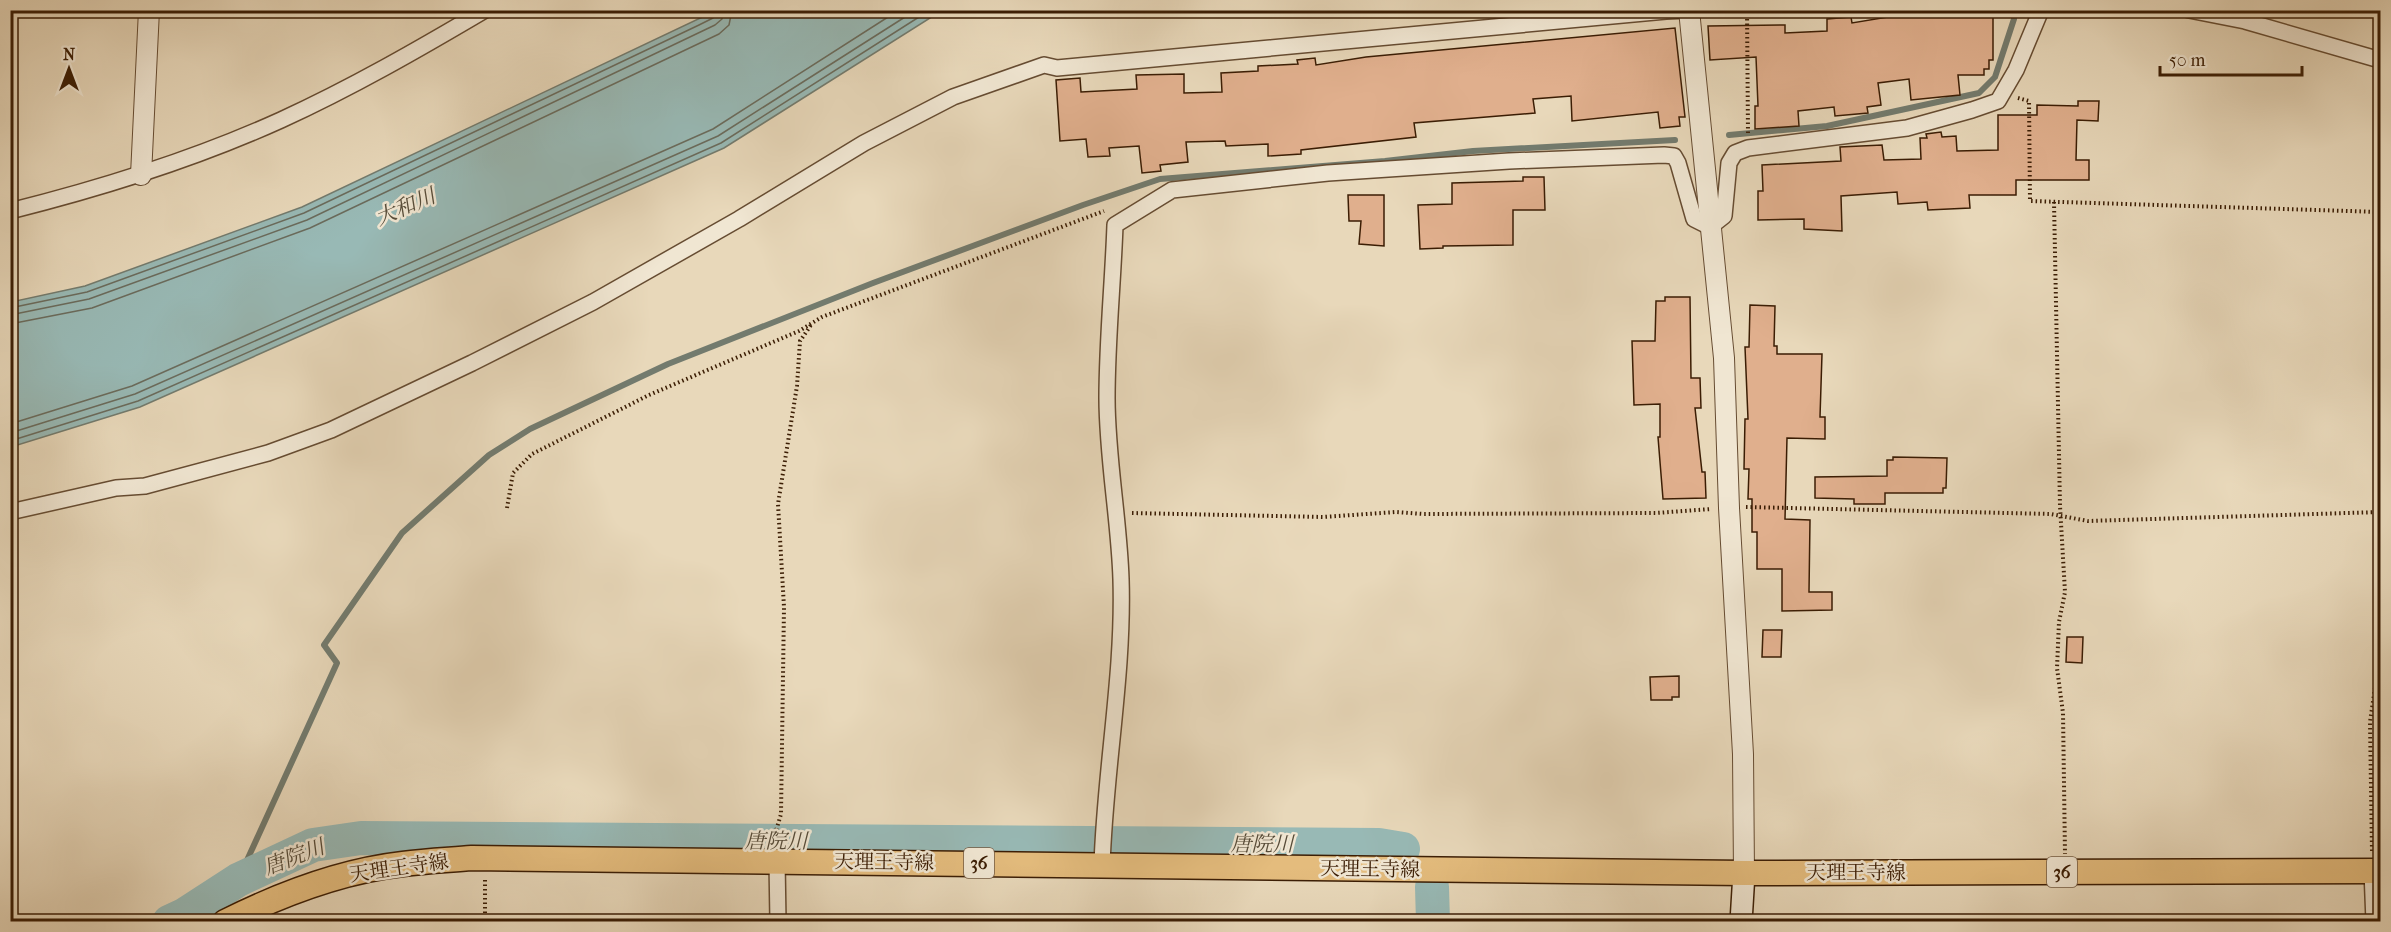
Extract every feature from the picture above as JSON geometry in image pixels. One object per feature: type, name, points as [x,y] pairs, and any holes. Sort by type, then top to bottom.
[{"type":"main road","name":"天理王寺線","points":[[225,921],[270,899],[347,874],[402,864],[487,859],[1744,873],[2376,871]]},
{"type":"main road","points":[[1741,921],[1744,873]]},
{"type":"street","points":[[141,175],[149,10]]},
{"type":"street","points":[[10,211],[141,175],[281,120],[420,49],[485,10]]},
{"type":"street","points":[[10,512],[116,488],[145,486],[267,453],[331,430],[593,302],[740,219],[864,143],[944,102],[1044,65],[1057,68],[1689,10],[1724,358],[1729,508],[1743,754],[1744,873]]},
{"type":"street","points":[[1710,227],[1724,216],[1729,163],[1735,153],[1748,148],[1907,128],[1998,101],[2016,70],[2041,10]]},
{"type":"street","points":[[2189,10],[2245,21],[2380,60]]},
{"type":"street","points":[[1102,865],[1107,781],[1118,676],[1121,579],[1107,398],[1115,225],[1172,190],[1328,173],[1509,161],[1664,155],[1674,156],[1678,163],[1694,219],[1710,227]]},
{"type":"street","points":[[777,861],[778,921]]},
{"type":"street","points":[[2374,921],[2376,871]]},
{"type":"path","points":[[1748,10],[1748,148]]},
{"type":"path","points":[[2003,92],[2029,101],[2030,201],[2380,212],[2380,246]]},
{"type":"path","points":[[2054,202],[2061,516],[2065,592],[2059,622],[2057,668],[2062,713],[2065,872]]},
{"type":"path","points":[[507,508],[513,473],[531,454],[649,395],[811,324],[822,317],[1111,208]]},
{"type":"path","points":[[777,861],[776,831],[781,814],[784,637],[778,504],[797,386],[800,341],[811,324]]},
{"type":"path","points":[[1116,516],[1125,513],[1323,517],[1396,512],[1423,514],[1656,513],[1742,506],[2061,516],[2088,521],[2380,511],[2377,674],[2370,722],[2376,871]]},
{"type":"path","points":[[485,921],[487,859]]},
{"type":"water","name":"大和川","points":[[715,11],[941,11],[724,148],[140,407],[11,447],[11,302],[85,286],[302,207]]},
{"type":"building","points":[[1942,13],[1942,17],[1993,15],[1993,60],[1989,60],[1989,69],[1984,69],[1984,75],[1958,75],[1960,95],[1911,100],[1909,79],[1878,83],[1881,105],[1867,107],[1868,113],[1835,116],[1834,107],[1798,111],[1799,126],[1755,129],[1755,106],[1758,106],[1756,57],[1710,60],[1708,26],[1785,25],[1785,33],[1827,31],[1827,19],[1851,17],[1852,23],[1900,15]]},
{"type":"building","points":[[1675,28],[1685,117],[1679,117],[1680,126],[1660,128],[1658,112],[1572,121],[1571,96],[1533,99],[1535,113],[1414,123],[1416,137],[1301,150],[1301,154],[1268,156],[1268,144],[1226,146],[1225,141],[1186,142],[1188,162],[1160,165],[1161,171],[1142,173],[1139,146],[1109,148],[1110,156],[1088,157],[1086,139],[1060,141],[1056,80],[1080,78],[1081,92],[1137,89],[1136,75],[1184,74],[1184,93],[1222,92],[1221,73],[1258,71],[1258,66],[1298,64],[1297,60],[1315,58],[1316,65],[1366,57]]},
{"type":"building","points":[[2078,101],[2099,101],[2098,121],[2077,120],[2076,160],[2089,160],[2089,180],[2016,180],[2016,195],[1969,195],[1970,208],[1928,210],[1927,202],[1898,204],[1897,192],[1841,196],[1842,231],[1804,229],[1804,219],[1758,220],[1758,191],[1763,191],[1762,165],[1841,161],[1840,147],[1882,145],[1884,160],[1921,159],[1920,138],[1927,138],[1926,134],[1941,132],[1942,137],[1956,136],[1957,151],[1998,150],[1998,115],[2037,115],[2037,105],[2078,106]]},
{"type":"building","points":[[1523,177],[1544,177],[1545,210],[1513,210],[1513,245],[1443,246],[1443,248],[1420,249],[1418,205],[1452,204],[1452,183],[1523,181]]},
{"type":"building","points":[[1348,195],[1384,195],[1384,246],[1359,244],[1361,221],[1349,221]]},
{"type":"building","points":[[1665,297],[1690,297],[1691,378],[1700,378],[1701,408],[1695,408],[1702,472],[1705,472],[1706,498],[1663,499],[1658,437],[1660,437],[1660,404],[1634,405],[1632,341],[1655,341],[1656,301],[1665,301]]},
{"type":"building","points":[[1750,305],[1775,306],[1774,346],[1777,346],[1777,354],[1822,354],[1820,417],[1825,417],[1825,439],[1787,438],[1785,519],[1810,520],[1809,592],[1832,592],[1832,610],[1782,611],[1782,569],[1757,569],[1757,532],[1752,532],[1752,499],[1748,499],[1749,469],[1744,469],[1745,419],[1748,419],[1745,347],[1749,347]]},
{"type":"building","points":[[1893,457],[1947,458],[1946,488],[1943,488],[1943,493],[1885,493],[1885,504],[1854,504],[1854,499],[1815,498],[1815,477],[1887,476],[1887,460],[1893,460]]},
{"type":"building","points":[[1763,630],[1782,630],[1781,657],[1762,657]]},
{"type":"building","points":[[2067,637],[2083,637],[2082,663],[2066,662]]},
{"type":"building","points":[[1679,676],[1679,697],[1672,697],[1672,700],[1651,700],[1650,677]]},
{"type":"waterway","points":[[1729,135],[1827,126],[1979,93],[1995,77],[2014,19]]},
{"type":"waterway","points":[[238,880],[337,663],[324,645],[402,533],[489,455],[530,429],[668,364],[873,283],[1160,179],[1385,161],[1473,151],[1675,140]]},
{"type":"waterway","name":"唐院川","points":[[169,922],[184,915],[238,880],[313,845],[361,838],[1379,845],[1403,849]]},
{"type":"waterway","name":"唐院川","points":[[1432,887],[1433,922]]}]
